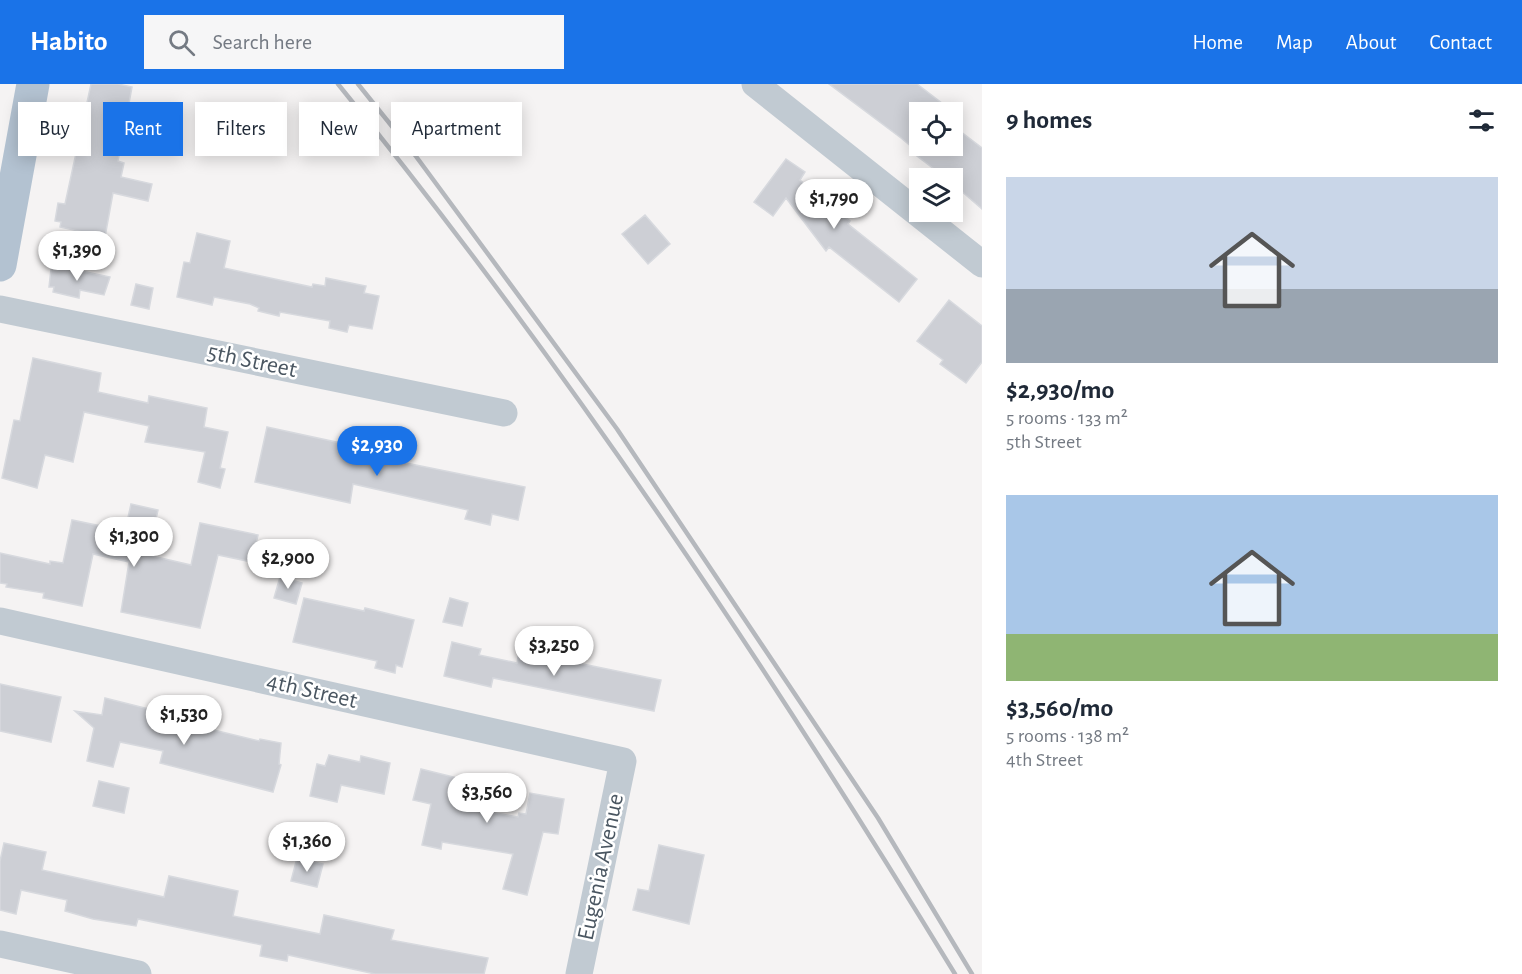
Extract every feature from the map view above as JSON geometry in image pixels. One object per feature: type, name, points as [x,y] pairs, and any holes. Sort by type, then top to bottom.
[{"type":"main road","points":[[0,265],[33,84]]},
{"type":"street","points":[[755,84],[982,264]]},
{"type":"street","name":"5th Street","points":[[0,309],[504,413]]},
{"type":"street","name":"4th Street","points":[[0,621],[623,761]]},
{"type":"street","name":"Eugenia Avenue","points":[[579,974],[623,761]]},
{"type":"street","points":[[0,944],[138,974]]},
{"type":"building","points":[[91,84],[118,84],[132,87],[129,102],[103,102],[103,156],[119,156],[118,161],[124,163],[121,177],[152,184],[148,201],[113,193],[105,237],[60,227],[61,222],[55,221],[58,203],[65,204],[75,156],[91,156],[91,102],[87,102]]},
{"type":"building","points":[[829,84],[917,84],[940,102],[909,102],[909,145]]},
{"type":"building","points":[[963,133],[982,148],[982,209],[963,193],[963,168],[933,168],[917,156],[963,156]]},
{"type":"building","points":[[786,159],[805,172],[800,180],[850,221],[848,224],[917,279],[899,302],[829,247],[826,251],[786,198],[773,216],[754,202]]},
{"type":"building","points":[[645,215],[670,244],[648,264],[622,234]]},
{"type":"building","points":[[197,233],[230,241],[224,268],[312,287],[313,284],[325,286],[326,278],[366,286],[364,293],[379,296],[372,329],[349,325],[347,332],[329,328],[330,321],[280,312],[279,316],[258,311],[259,308],[250,304],[214,297],[212,305],[177,297],[184,262],[190,263]]},
{"type":"building","points":[[58,266],[110,277],[104,295],[80,290],[79,298],[53,292],[54,287],[49,287],[51,269],[57,270]]},
{"type":"building","points":[[136,284],[153,288],[149,309],[131,305]]},
{"type":"building","points":[[949,300],[982,326],[982,362],[966,383],[940,364],[943,360],[917,341]]},
{"type":"building","points":[[33,358],[101,373],[98,392],[148,403],[149,396],[207,408],[204,427],[228,432],[220,468],[225,469],[220,488],[198,482],[205,452],[145,442],[149,426],[84,412],[73,462],[45,455],[37,488],[2,478],[14,420],[20,421]]},
{"type":"building","points":[[267,427],[359,447],[360,452],[401,462],[525,487],[518,520],[492,514],[490,525],[465,519],[468,510],[353,484],[350,503],[255,482]]},
{"type":"building","points":[[131,504],[158,510],[148,555],[191,565],[200,523],[258,535],[252,562],[218,555],[200,628],[121,612],[129,562],[93,554],[82,606],[43,598],[44,593],[6,587],[7,584],[0,583],[0,553],[50,564],[50,561],[63,563],[72,520],[125,531]]},
{"type":"building","points":[[280,577],[302,583],[296,604],[274,598]]},
{"type":"building","points":[[304,598],[364,611],[365,608],[414,620],[402,667],[396,665],[395,673],[375,668],[377,661],[293,642]]},
{"type":"building","points":[[450,598],[468,603],[462,626],[443,622]]},
{"type":"building","points":[[452,642],[481,649],[479,655],[517,663],[519,651],[661,680],[654,711],[493,678],[491,687],[444,676]]},
{"type":"building","points":[[0,684],[61,697],[51,742],[0,731]]},
{"type":"building","points":[[105,698],[149,709],[148,714],[259,741],[260,739],[281,743],[279,764],[281,765],[273,792],[160,763],[163,751],[120,742],[113,767],[87,761],[94,728],[75,711],[102,715]]},
{"type":"building","points":[[329,755],[360,762],[361,756],[390,763],[384,794],[341,785],[337,802],[310,796],[317,764],[325,766]]},
{"type":"building","points":[[421,769],[478,783],[473,809],[518,817],[519,813],[526,814],[530,793],[564,799],[558,834],[543,832],[527,895],[503,889],[513,854],[442,842],[441,849],[422,845],[431,804],[413,800]]},
{"type":"building","points":[[99,781],[129,788],[124,813],[93,806]]},
{"type":"building","points":[[4,843],[46,852],[42,870],[164,897],[169,876],[238,891],[233,916],[320,934],[324,915],[394,930],[391,940],[488,958],[484,974],[375,974],[288,955],[287,961],[260,956],[262,945],[138,919],[136,926],[93,919],[65,911],[67,900],[21,890],[16,914],[0,910],[0,861]]},
{"type":"building","points":[[659,845],[704,855],[689,924],[633,910],[638,889],[649,891]]},
{"type":"building","points":[[297,858],[323,864],[317,887],[291,881]]},
{"type":"railway","points":[[338,84],[504,298],[584,407],[661,518],[811,744],[955,974]]},
{"type":"railway","points":[[358,84],[415,155],[617,429],[878,818],[972,974]]}]
